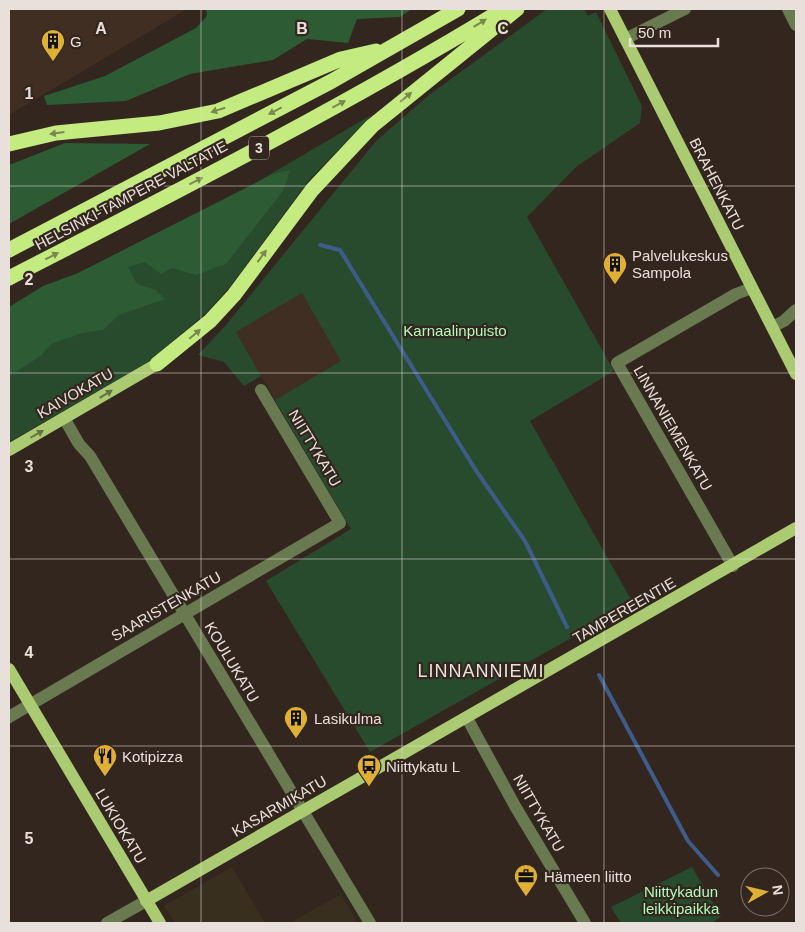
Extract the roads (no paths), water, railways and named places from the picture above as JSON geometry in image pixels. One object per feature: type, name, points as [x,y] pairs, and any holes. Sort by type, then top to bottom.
[{"type":"highway","name":"HELSINKI-TAMPERE VALTATIE","points":[[9,250],[395,47],[458,9]]},
{"type":"highway","name":"HELSINKI-TAMPERE VALTATIE","points":[[9,278],[348,100],[418,61],[504,9]]},
{"type":"highway","points":[[157,364],[210,321],[234,295],[312,190],[366,132],[417,88],[496,28],[517,9]]},
{"type":"highway","points":[[9,144],[56,133],[159,123],[218,111],[341,59],[395,47]]},
{"type":"main road","name":"BRAHENKATU","points":[[610,9],[796,374]]},
{"type":"main road","name":"KAIVOKATU","points":[[9,450],[157,364]]},
{"type":"main road","name":"TAMPEREENTIE","points":[[467,718],[796,528]]},
{"type":"main road","name":"LUKIOKATU","points":[[9,669],[160,923]]},
{"type":"main road","name":"KASARMIKATU","points":[[146,901],[467,718]]},
{"type":"street","points":[[625,39],[685,9]]},
{"type":"street","points":[[788,9],[796,25]]},
{"type":"street","name":"LINNANIEMENKATU","points":[[733,566],[617,363],[736,294],[752,288]]},
{"type":"street","points":[[772,327],[784,321],[796,310]]},
{"type":"street","name":"NIITTYKATU","points":[[261,390],[340,523]]},
{"type":"street","name":"KOULUKATU","points":[[64,418],[79,444],[90,456],[370,923]]},
{"type":"street","name":"SAARISTENKATU","points":[[9,717],[340,523]]},
{"type":"street","name":"NIITTYKATU","points":[[467,718],[580,921]]},
{"type":"street","name":"KASARMIKATU","points":[[107,923],[146,901]]},
{"type":"waterway","points":[[320,245],[340,250],[475,469],[525,541],[567,627]]},
{"type":"waterway","points":[[599,675],[688,841],[718,875]]},
{"type":"place","name":"G","points":[[53,62]]},
{"type":"place","name":"Palvelukeskus Sampola","points":[[615,285]]},
{"type":"place","name":"Lasikulma","points":[[296,739]]},
{"type":"place","name":"Kotipizza","points":[[105,777]]},
{"type":"place","name":"Niittykatu L","points":[[369,787]]},
{"type":"place","name":"Hämeen liitto","points":[[526,897]]},
{"type":"district","name":"LINNANNIEMI","points":[[481,671]]},
{"type":"park label","name":"Karnaalinpuisto","points":[[455,330]]},
{"type":"park label","name":"Niittykadun leikkipaikka","points":[[681,900]]}]
